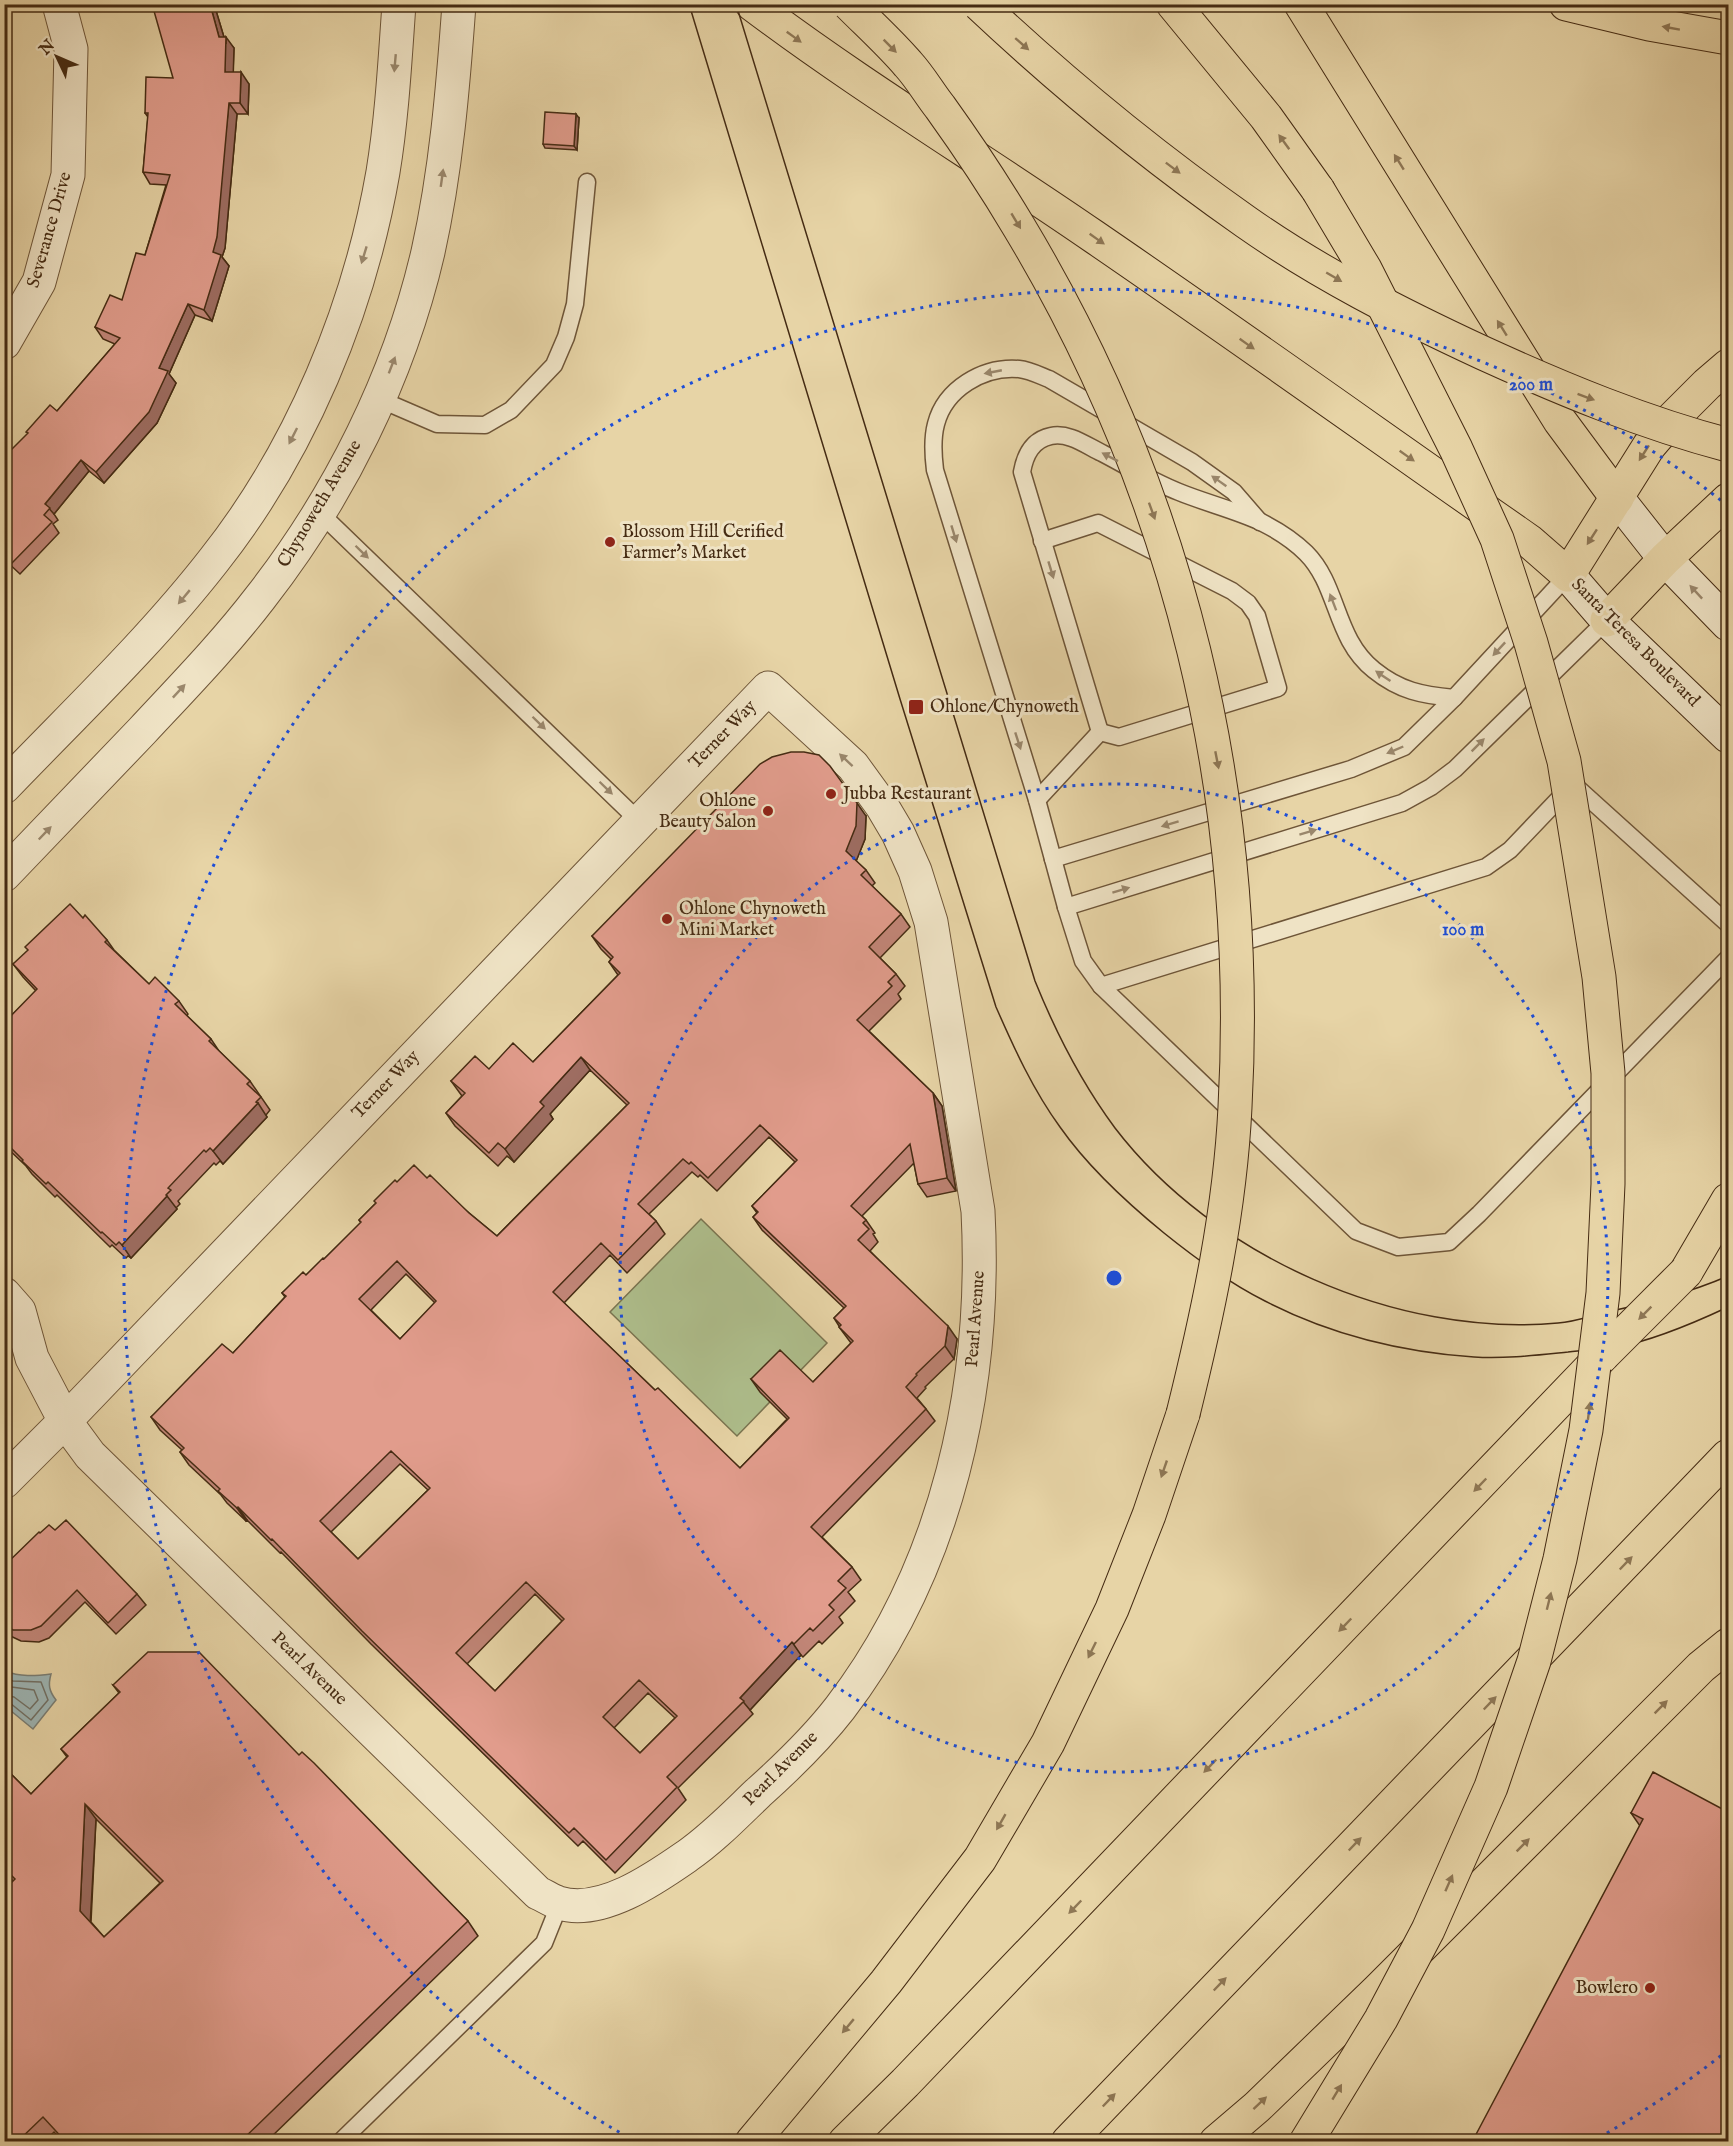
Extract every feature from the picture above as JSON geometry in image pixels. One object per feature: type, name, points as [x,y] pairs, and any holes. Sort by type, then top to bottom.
[{"type":"highway","points":[[752,4],[838,67],[1092,235],[1529,541],[1568,575],[1649,446],[1682,409],[1728,366]]},
{"type":"highway","points":[[752,2142],[886,1982],[980,1859],[1048,1743],[1112,1609],[1149,1515],[1183,1414],[1205,1326],[1224,1213],[1235,1109],[1238,1028],[1234,897],[1223,795],[1202,681],[1174,572],[1128,445],[1089,354],[1042,266],[982,166],[909,64],[849,4]]},
{"type":"highway","points":[[979,4],[1101,112],[1246,222],[1305,260],[1371,298],[1511,366],[1580,396],[1728,445]]},
{"type":"highway","points":[[1173,4],[1266,117],[1318,190],[1365,269],[1456,449],[1497,539],[1534,654],[1564,761],[1599,977],[1608,1073],[1608,1184],[1604,1293],[1586,1430],[1560,1559],[1534,1661],[1491,1787],[1428,1930],[1381,2019],[1306,2142]]},
{"type":"highway","points":[[1301,4],[1560,422],[1617,498]]},
{"type":"highway","points":[[1566,4],[1649,24],[1728,38]]},
{"type":"highway","points":[[1606,620],[1665,559],[1728,500]]},
{"type":"highway","points":[[1686,1272],[1728,1200]]},
{"type":"highway","points":[[845,2142],[905,2083],[1728,1227]]},
{"type":"highway","points":[[1068,2142],[1728,1456]]},
{"type":"highway","points":[[1216,2142],[1257,2107],[1378,1990],[1692,1675],[1728,1645]]},
{"type":"street","name":"Severance Drive","points":[[4,343],[39,282],[68,175],[71,49],[59,4]]},
{"type":"street","points":[[4,787],[171,612],[215,559],[257,499],[291,440],[322,376],[347,310],[368,241],[383,171],[391,107],[399,4]]},
{"type":"street","name":"Chynoweth Avenue","points":[[4,875],[213,654],[260,598],[303,539],[345,470],[379,399],[407,325],[427,254],[440,191],[450,113],[459,4]]},
{"type":"street","points":[[1617,498],[1665,559],[1728,624]]},
{"type":"street","name":"Santa Teresa Boulevard","points":[[1568,575],[1606,620],[1728,736]]},
{"type":"street","name":"Terner Way","points":[[4,1482],[768,688]]},
{"type":"street","name":"Pearl Avenue","points":[[4,1294],[18,1311],[18,1353],[65,1421],[98,1463],[538,1893],[560,1903],[585,1906],[610,1900],[658,1876],[703,1845],[790,1763],[839,1709],[873,1659],[903,1606],[930,1543],[949,1488],[962,1439],[980,1306],[978,1211],[931,922],[915,870],[898,833],[882,806],[853,766],[768,688]]},
{"type":"lane","points":[[379,399],[437,424],[485,425],[511,410],[554,365],[566,337],[575,304],[587,182]]},
{"type":"lane","points":[[1260,522],[1234,492],[1192,462],[1033,372],[1018,369],[983,373],[967,382],[952,395],[942,408],[936,423],[932,445],[935,470],[1037,800],[1083,961],[1101,986],[1356,1231],[1398,1247],[1449,1242],[1728,958]]},
{"type":"lane","points":[[1100,732],[1022,472],[1024,460],[1030,449],[1038,441],[1052,436],[1072,438],[1177,491],[1260,522],[1284,535],[1307,554],[1322,576],[1342,627],[1357,655],[1396,685],[1420,694],[1454,698]]},
{"type":"lane","points":[[320,512],[639,821]]},
{"type":"lane","points":[[1042,541],[1098,523],[1232,591],[1248,603],[1257,616],[1278,688],[1119,737],[1100,732]]},
{"type":"lane","points":[[1053,859],[1351,769],[1404,747],[1454,698],[1568,575]]},
{"type":"lane","points":[[1066,907],[1402,803],[1431,787],[1455,769],[1606,620]]},
{"type":"lane","points":[[1037,800],[1100,732]]},
{"type":"lane","points":[[1101,986],[1486,867],[1510,850],[1573,784],[1728,924]]},
{"type":"lane","points":[[340,2142],[544,1943],[560,1903]]},
{"type":"green space","points":[[701,1219],[827,1343],[737,1436],[610,1312]]},
{"type":"water","points":[[5,1671],[28,1676],[51,1674],[50,1688],[56,1700],[33,1729],[5,1706]]},
{"type":"building","points":[[152,4],[210,4],[219,37],[226,37],[225,72],[241,72],[240,103],[229,103],[217,237],[213,252],[221,255],[204,310],[188,304],[159,368],[168,371],[149,412],[96,472],[81,460],[45,504],[50,508],[44,515],[52,522],[12,563],[4,556],[4,457],[28,433],[26,432],[50,405],[57,411],[120,338],[95,327],[110,295],[122,300],[136,253],[145,255],[170,175],[143,172],[148,113],[145,113],[146,77],[173,78]]},
{"type":"building","points":[[545,112],[576,114],[574,146],[543,144]]},
{"type":"building","points":[[791,752],[804,752],[819,755],[830,766],[857,803],[856,826],[846,851],[866,870],[861,875],[901,914],[869,947],[896,974],[888,982],[892,986],[857,1020],[933,1093],[947,1178],[918,1184],[910,1144],[851,1206],[866,1220],[863,1223],[869,1229],[858,1240],[948,1326],[945,1346],[906,1387],[926,1409],[811,1527],[852,1567],[838,1581],[846,1588],[829,1605],[834,1610],[813,1631],[810,1628],[794,1644],[792,1642],[740,1698],[744,1701],[667,1777],[677,1787],[606,1860],[574,1828],[569,1833],[362,1631],[272,1539],[218,1491],[220,1489],[180,1452],[184,1448],[151,1417],[222,1344],[233,1353],[286,1296],[282,1293],[303,1272],[306,1275],[324,1259],[361,1222],[359,1220],[376,1203],[374,1201],[414,1165],[427,1178],[430,1175],[469,1213],[497,1236],[629,1103],[581,1057],[540,1102],[544,1106],[505,1149],[498,1143],[489,1153],[446,1113],[465,1093],[451,1081],[475,1056],[489,1069],[513,1043],[533,1062],[620,973],[609,962],[613,957],[592,936],[760,764],[772,757]],"holes":[[[760,1125],[797,1160],[752,1206],[758,1212],[753,1217],[846,1306],[834,1318],[841,1325],[839,1327],[853,1341],[813,1382],[780,1350],[751,1379],[789,1418],[740,1468],[658,1388],[655,1390],[553,1292],[601,1243],[618,1260],[656,1221],[638,1204],[683,1159],[689,1164],[691,1162],[708,1178]],[[397,1261],[436,1301],[400,1339],[359,1299]],[[391,1451],[430,1488],[358,1559],[320,1521]],[[526,1582],[564,1619],[495,1691],[456,1653]],[[639,1680],[677,1716],[640,1753],[603,1717]]]},
{"type":"building","points":[[70,904],[83,918],[85,915],[107,940],[105,942],[149,984],[155,977],[179,1001],[175,1004],[250,1081],[247,1084],[261,1097],[213,1151],[210,1148],[206,1152],[204,1150],[168,1188],[171,1190],[167,1196],[122,1245],[119,1242],[116,1245],[101,1233],[48,1182],[46,1184],[4,1141],[4,1023],[37,989],[13,964],[28,950],[25,947]]},
{"type":"building","points":[[66,1520],[137,1594],[108,1623],[77,1590],[41,1626],[31,1630],[13,1630],[4,1625],[4,1566],[39,1532],[49,1525],[55,1530]]},
{"type":"building","points":[[148,1652],[199,1652],[299,1755],[302,1752],[314,1763],[468,1921],[240,2142],[66,2142],[43,2117],[17,2142],[4,2142],[4,1890],[15,1879],[4,1868],[4,1767],[31,1794],[68,1756],[61,1749],[120,1692],[113,1685]],"holes":[[[85,1804],[163,1881],[104,1937],[80,1911]]]},
{"type":"building","name":"Bowlero","points":[[1653,1772],[1728,1812],[1728,2142],[1472,2142],[1643,1819],[1631,1813]]},
{"type":"tram line","points":[[689,4],[996,1007],[1033,1084],[1071,1142],[1095,1170],[1136,1209],[1213,1270],[1289,1313],[1367,1340],[1447,1355],[1486,1357],[1608,1349],[1672,1331],[1728,1307]]},
{"type":"tram line","points":[[736,4],[1035,981],[1070,1057],[1115,1128],[1156,1174],[1203,1215],[1256,1250],[1313,1279],[1373,1302],[1435,1317],[1497,1324],[1564,1322],[1668,1297],[1728,1276]]},
{"type":"place","name":"Blossom Hill Cerified Farmer's Market","points":[[610,542]]},
{"type":"place","name":"Ohlone/Chynoweth","points":[[916,707]]},
{"type":"place","name":"Jubba Restaurant","points":[[831,794]]},
{"type":"place","name":"Ohlone Beauty Salon","points":[[768,811]]},
{"type":"place","name":"Ohlone Chynoweth Mini Market","points":[[667,919]]},
{"type":"place","name":"Bowlero","points":[[1650,1988]]}]
